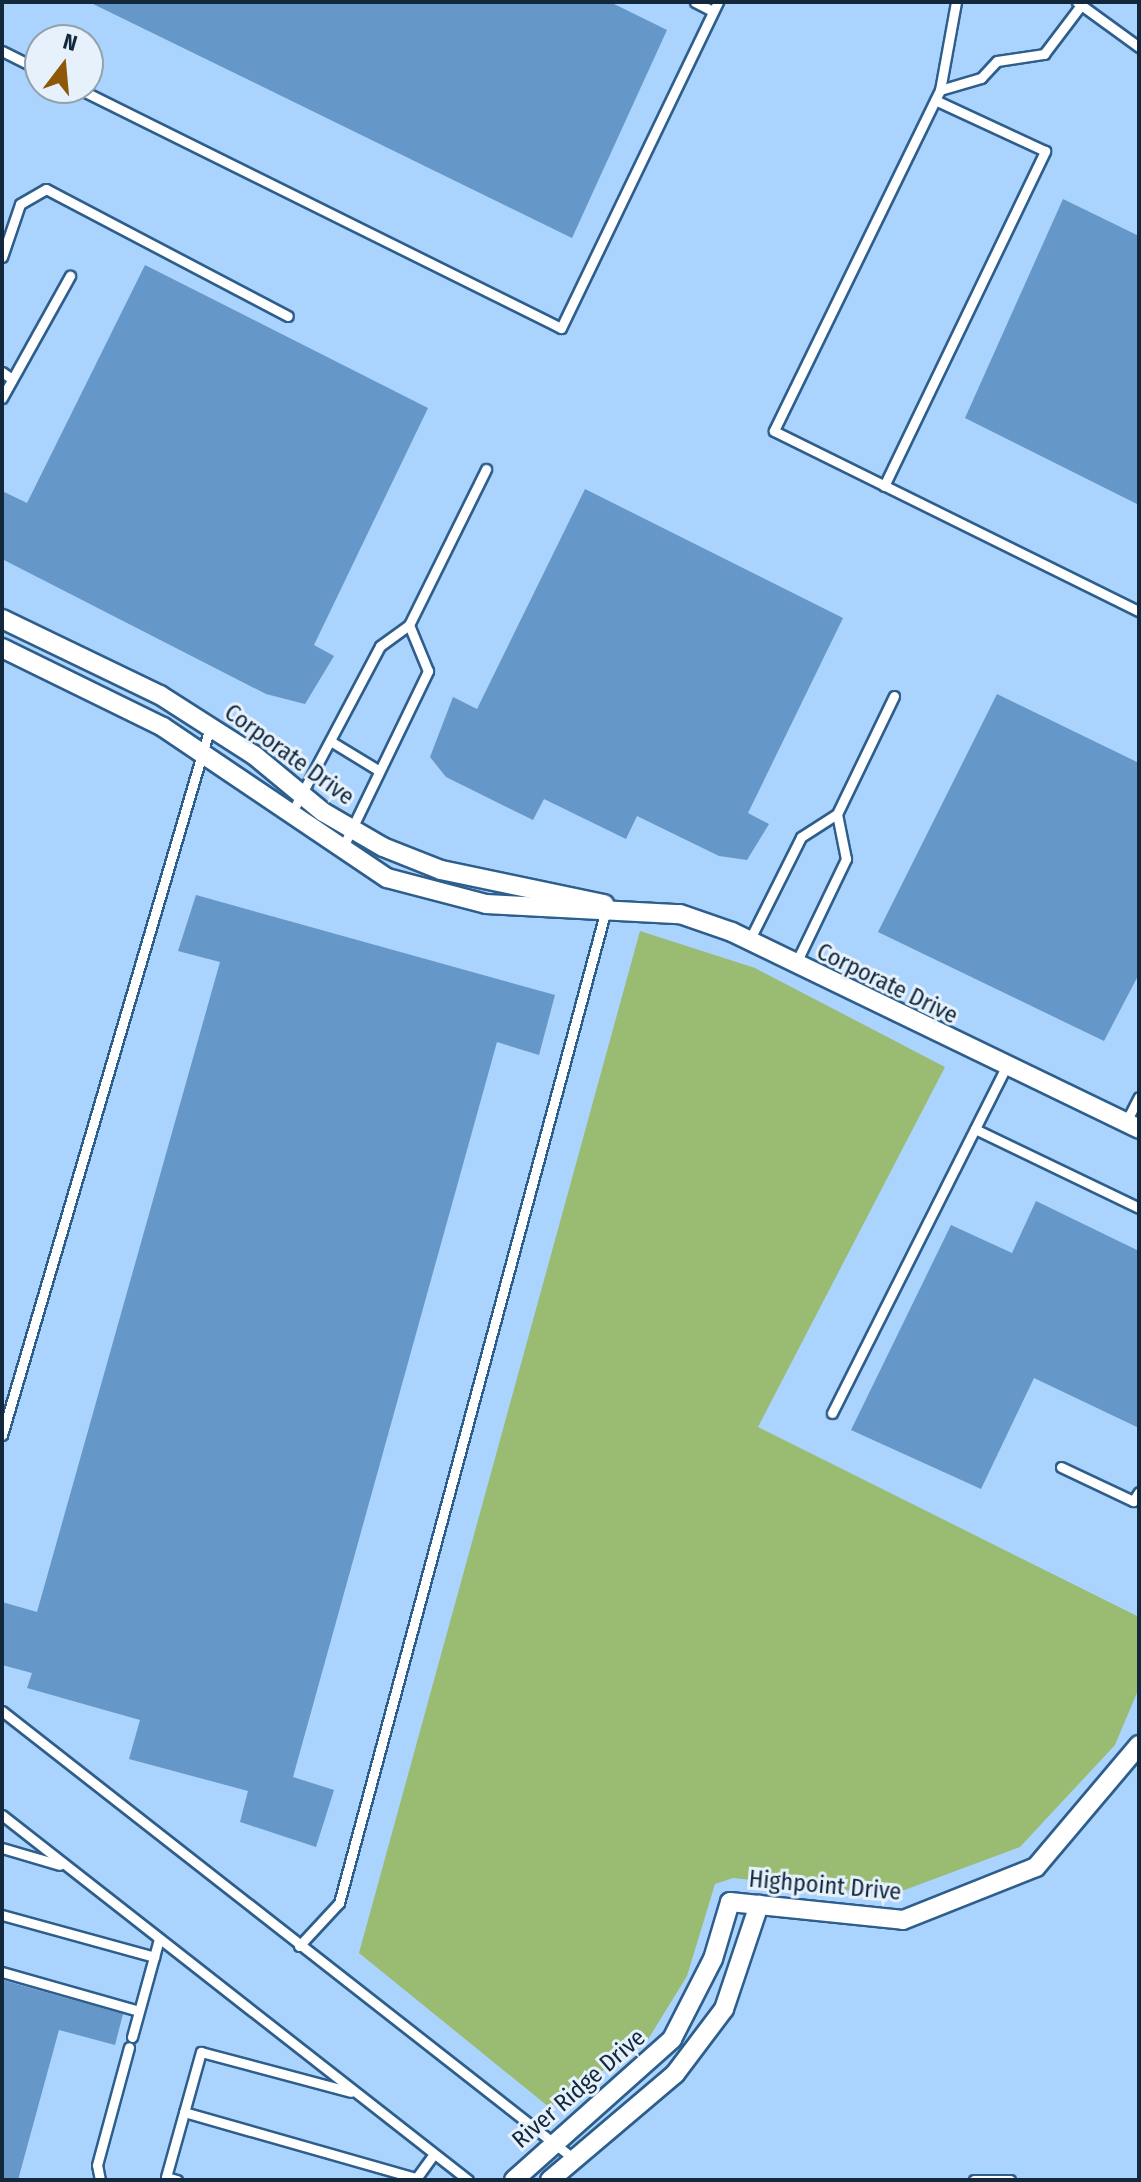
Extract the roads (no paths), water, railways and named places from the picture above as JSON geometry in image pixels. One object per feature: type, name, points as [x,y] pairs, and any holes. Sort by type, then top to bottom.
[{"type":"street","name":"Corporate Drive","points":[[2,619],[56,639],[210,727],[351,828],[441,870],[607,905],[680,914],[749,941],[1005,1069],[1132,1126]]},
{"type":"street","name":"Corporate Drive","points":[[2,648],[102,692],[203,753],[342,850],[425,891],[486,904],[607,905]]},
{"type":"street","name":"Highpoint Drive","points":[[730,1902],[903,1920],[1036,1867],[1139,1745]]},
{"type":"street","name":"River Ridge Drive","points":[[514,2180],[555,2139],[672,2039],[703,1983],[730,1902]]},
{"type":"street","name":"River Ridge Drive","points":[[550,2180],[675,2074],[724,2009],[759,1905]]},
{"type":"lane","points":[[104,101],[561,328],[715,6],[695,2]]},
{"type":"lane","points":[[956,2],[940,90],[774,431],[1139,611]]},
{"type":"lane","points":[[940,90],[981,78],[997,61],[1044,54],[1080,3],[1139,47]]},
{"type":"lane","points":[[2,51],[24,62]]},
{"type":"lane","points":[[884,486],[1045,151],[935,100]]},
{"type":"lane","points":[[2,257],[20,204],[46,189],[288,316]]},
{"type":"lane","points":[[2,398],[70,276]]},
{"type":"lane","points":[[2,372],[12,379]]},
{"type":"lane","points":[[290,816],[332,742],[380,646],[409,625],[486,469]]},
{"type":"lane","points":[[342,850],[428,671],[409,625]]},
{"type":"lane","points":[[749,941],[801,837],[837,814],[894,696]]},
{"type":"lane","points":[[2,1435],[210,727]]},
{"type":"lane","points":[[332,742],[378,770]]},
{"type":"lane","points":[[795,965],[846,859],[837,814]]},
{"type":"lane","points":[[299,1946],[339,1903],[607,905]]},
{"type":"lane","points":[[832,1413],[1005,1069]]},
{"type":"lane","points":[[1132,1126],[1139,1097]]},
{"type":"lane","points":[[975,1129],[1139,1208]]},
{"type":"lane","points":[[1061,1467],[1133,1501],[1139,1492]]},
{"type":"lane","points":[[2,1711],[299,1946],[555,2139],[573,2158]]},
{"type":"lane","points":[[2,1815],[63,1866],[468,2180]]},
{"type":"lane","points":[[2,1848],[63,1866]]},
{"type":"lane","points":[[2,1915],[154,1957]]},
{"type":"lane","points":[[132,2037],[159,1939]]},
{"type":"lane","points":[[2,1972],[139,2011]]},
{"type":"lane","points":[[100,2180],[97,2165],[129,2047]]},
{"type":"lane","points":[[177,2180],[166,2177],[201,2052],[358,2094]]},
{"type":"lane","points":[[184,2112],[416,2179],[434,2154]]},
{"type":"lane","points":[[974,2180],[1010,2180]]}]
